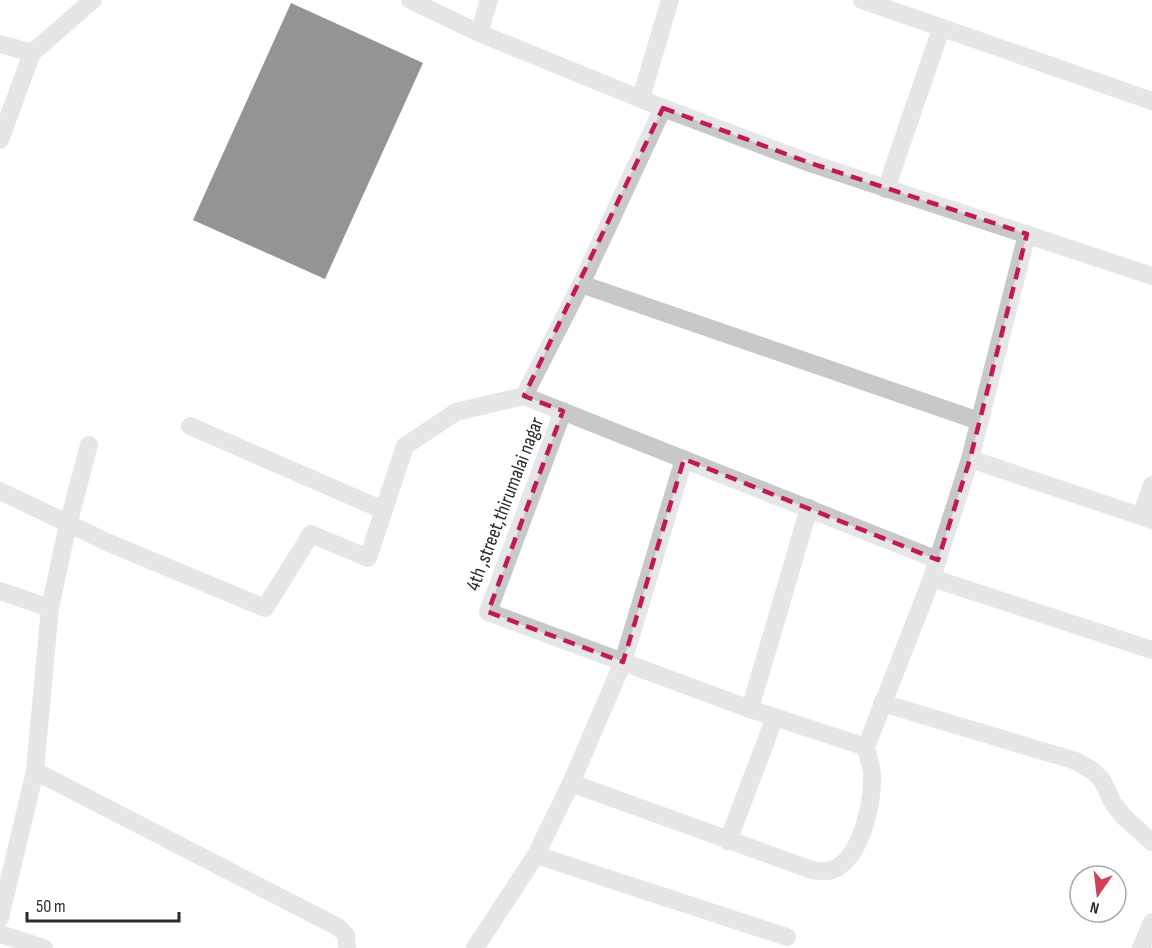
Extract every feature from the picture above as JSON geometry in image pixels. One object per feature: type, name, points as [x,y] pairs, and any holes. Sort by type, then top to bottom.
[{"type":"street","points":[[0,140],[32,53],[93,0]]},
{"type":"street","points":[[410,0],[479,33],[663,108],[886,189],[1152,276]]},
{"type":"street","points":[[479,33],[489,0]]},
{"type":"street","points":[[641,98],[670,0]]},
{"type":"street","points":[[862,0],[1152,101]]},
{"type":"street","points":[[886,189],[941,29]]},
{"type":"street","points":[[0,44],[32,53]]},
{"type":"street","points":[[524,396],[581,284],[663,108]]},
{"type":"street","points":[[571,783],[812,870],[824,872],[835,869],[848,859],[858,843],[871,800],[872,773],[866,747],[932,578],[970,459],[1027,234]]},
{"type":"street","points":[[581,284],[979,421]]},
{"type":"street","points":[[0,491],[68,524],[265,609],[311,534],[368,558],[405,446],[456,412],[524,396],[938,560]]},
{"type":"street","name":"4th ,street,thirumalai nagar","points":[[563,411],[488,612],[623,662]]},
{"type":"street","points":[[190,426],[383,510]]},
{"type":"street","points":[[0,918],[35,771],[50,608],[88,445]]},
{"type":"street","points":[[475,948],[536,855],[571,783],[623,662],[684,459]]},
{"type":"street","points":[[970,459],[1147,518],[1152,485]]},
{"type":"street","points":[[750,709],[809,508]]},
{"type":"street","points":[[932,578],[1152,650]]},
{"type":"street","points":[[0,591],[50,608]]},
{"type":"street","points":[[623,662],[750,709],[866,747]]},
{"type":"street","points":[[882,703],[1076,761],[1093,771],[1102,780],[1113,803],[1124,817],[1152,842]]},
{"type":"street","points":[[728,841],[775,717]]},
{"type":"street","points":[[35,771],[338,927],[346,935],[347,948]]},
{"type":"street","points":[[536,855],[787,937]]},
{"type":"street","points":[[1141,948],[1152,922]]},
{"type":"street","points":[[0,934],[44,948]]},
{"type":"highlighted area","points":[[663,108],[810,163],[1027,234],[970,459],[938,560],[684,459],[623,662],[488,612],[563,411],[524,396]]},
{"type":"building","points":[[291,3],[423,63],[325,279],[193,220]]}]
